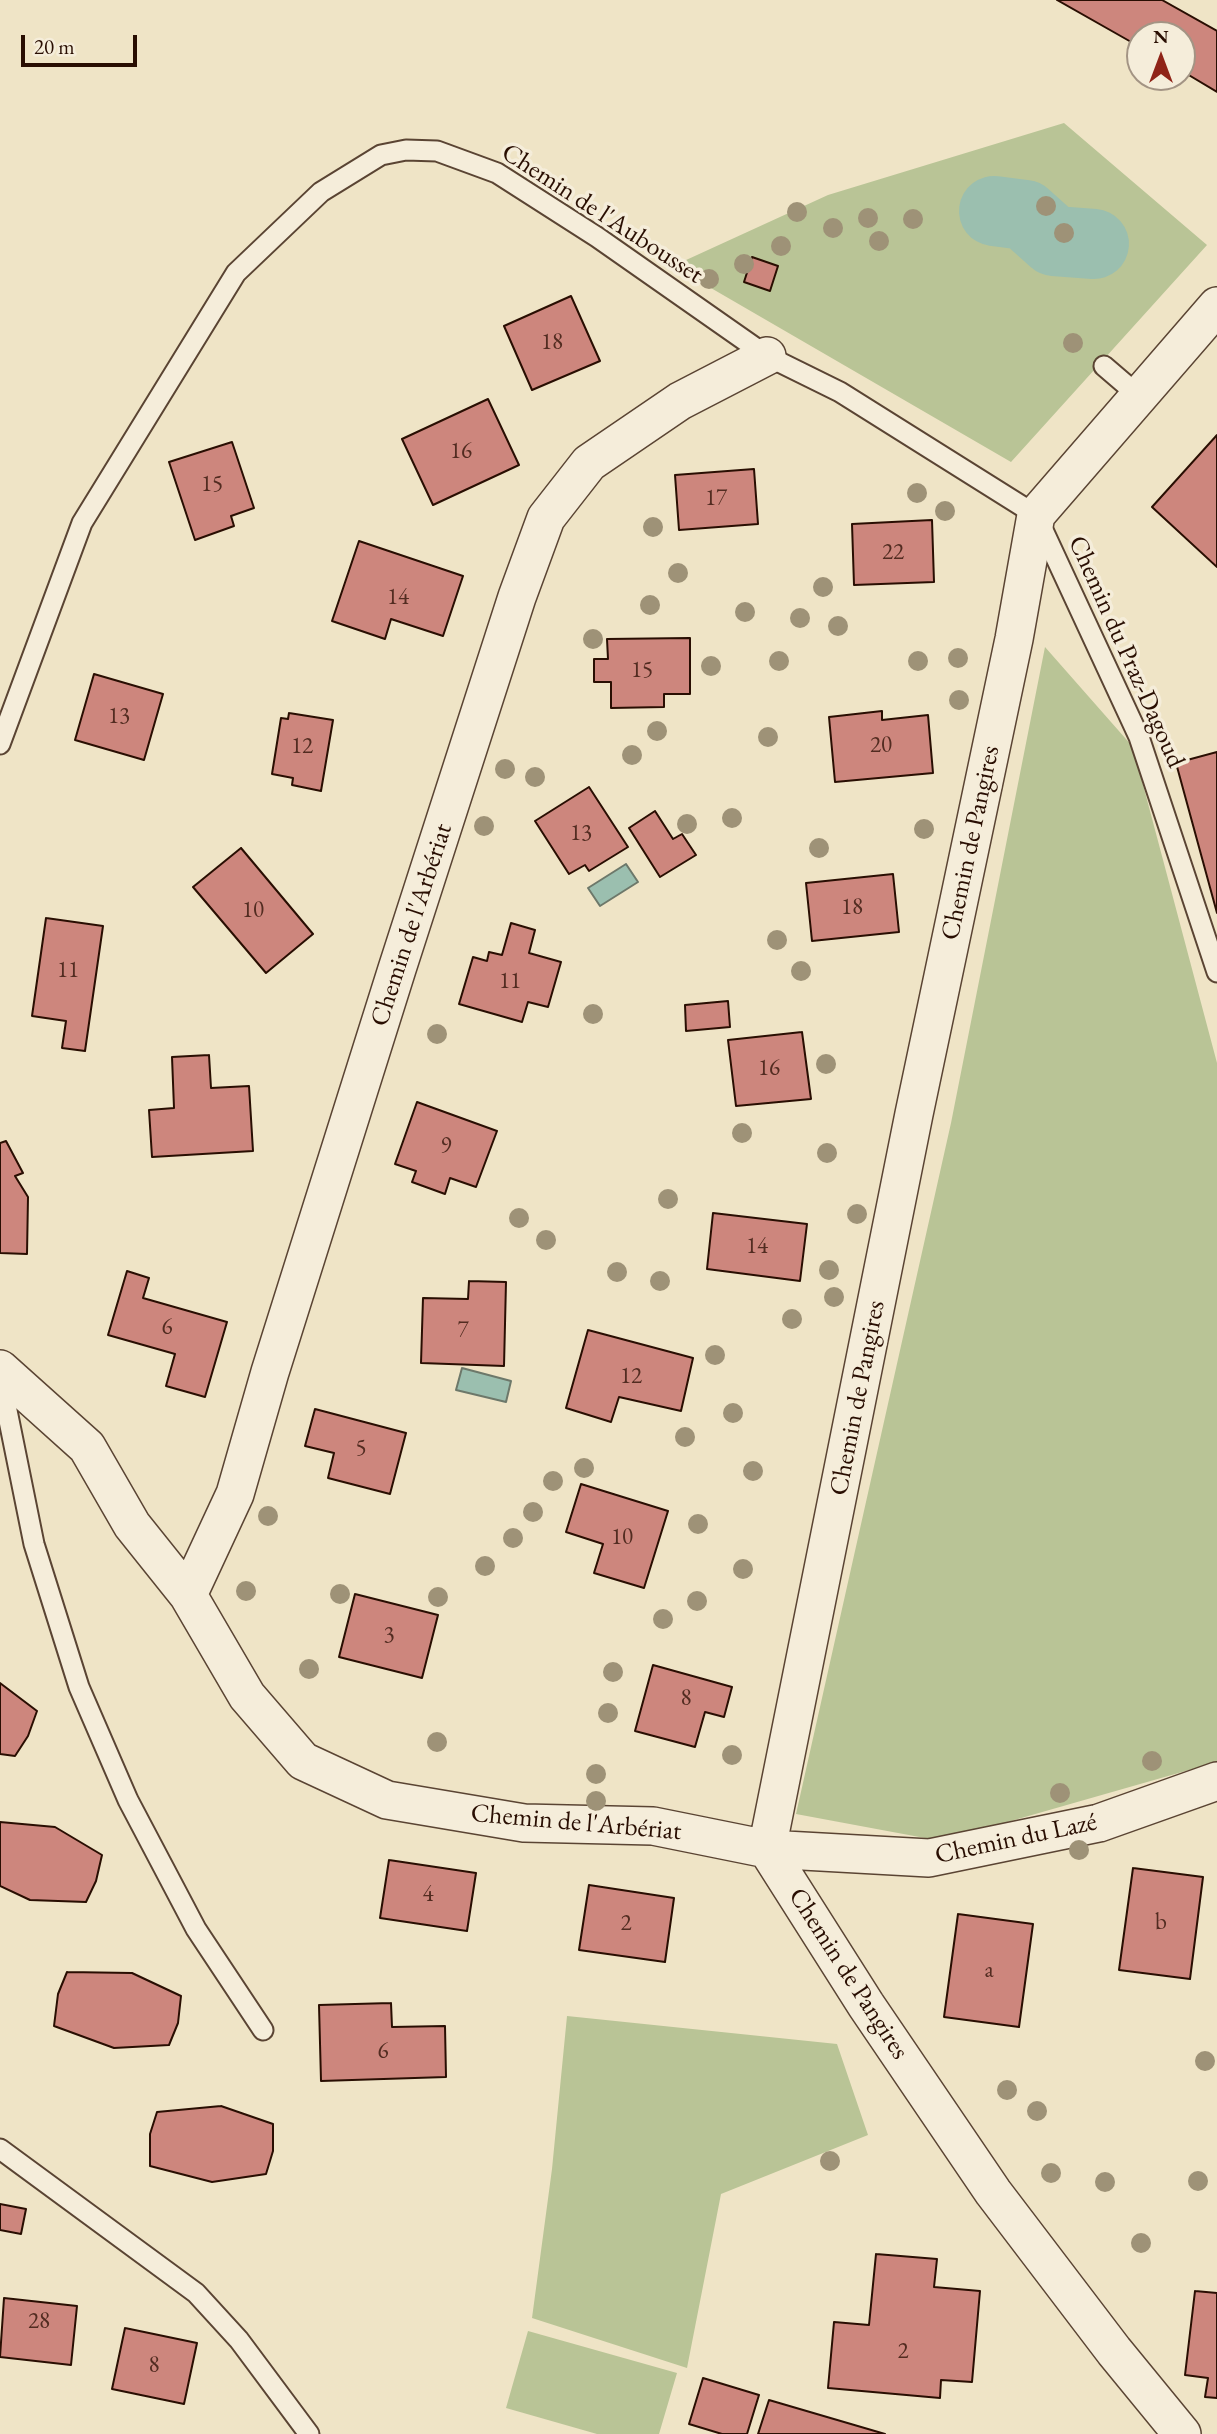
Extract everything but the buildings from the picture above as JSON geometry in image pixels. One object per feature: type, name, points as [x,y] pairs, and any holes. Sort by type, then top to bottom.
[{"type":"street","points":[[1036,514],[1217,306]]},
{"type":"street","name":"Chemin de l'Arbériat","points":[[188,1595],[235,1494],[270,1371],[393,982],[517,597],[546,518],[589,463],[680,401],[767,356]]},
{"type":"street","name":"Chemin de Pangires","points":[[1036,514],[1014,639],[912,1128],[767,1849],[866,2005],[993,2192],[1114,2351],[1182,2434]]},
{"type":"street","name":"Chemin de l'Arbériat","points":[[0,1369],[87,1447],[132,1525],[188,1595],[247,1696],[303,1761],[387,1800],[524,1823],[653,1826],[767,1849]]},
{"type":"street","name":"Chemin du Lazé","points":[[767,1849],[929,1858],[1099,1823],[1217,1781]]},
{"type":"lane","name":"Chemin de l'Aubousset","points":[[0,744],[82,523],[236,273],[321,192],[381,155],[406,150],[436,151],[496,173],[597,237],[767,356],[840,392],[1036,514]]},
{"type":"lane","points":[[1104,366],[1139,396]]},
{"type":"lane","name":"Chemin du Praz-Dagoud","points":[[1036,514],[1139,737],[1217,972]]},
{"type":"lane","points":[[0,1376],[34,1544],[79,1687],[128,1800],[196,1929],[263,2030]]},
{"type":"lane","points":[[0,2149],[196,2293],[239,2340],[309,2434]]},
{"type":"shaded area","points":[[1064,123],[1207,245],[1011,462],[673,266],[828,195]]},
{"type":"shaded area","points":[[1045,647],[1133,747],[1217,1063],[1217,1762],[941,1841],[796,1814],[951,1123]]},
{"type":"shaded area","points":[[626,864],[638,882],[600,906],[588,888]]},
{"type":"shaded area","points":[[462,1368],[511,1381],[506,1402],[456,1390]]},
{"type":"shaded area","points":[[567,2016],[837,2044],[868,2135],[721,2194],[687,2368],[532,2318],[552,2169]]},
{"type":"shaded area","points":[[528,2331],[677,2373],[659,2434],[597,2434],[506,2408]]},
{"type":"waterway","points":[[994,211],[1025,215],[1054,241],[1094,244]]}]
